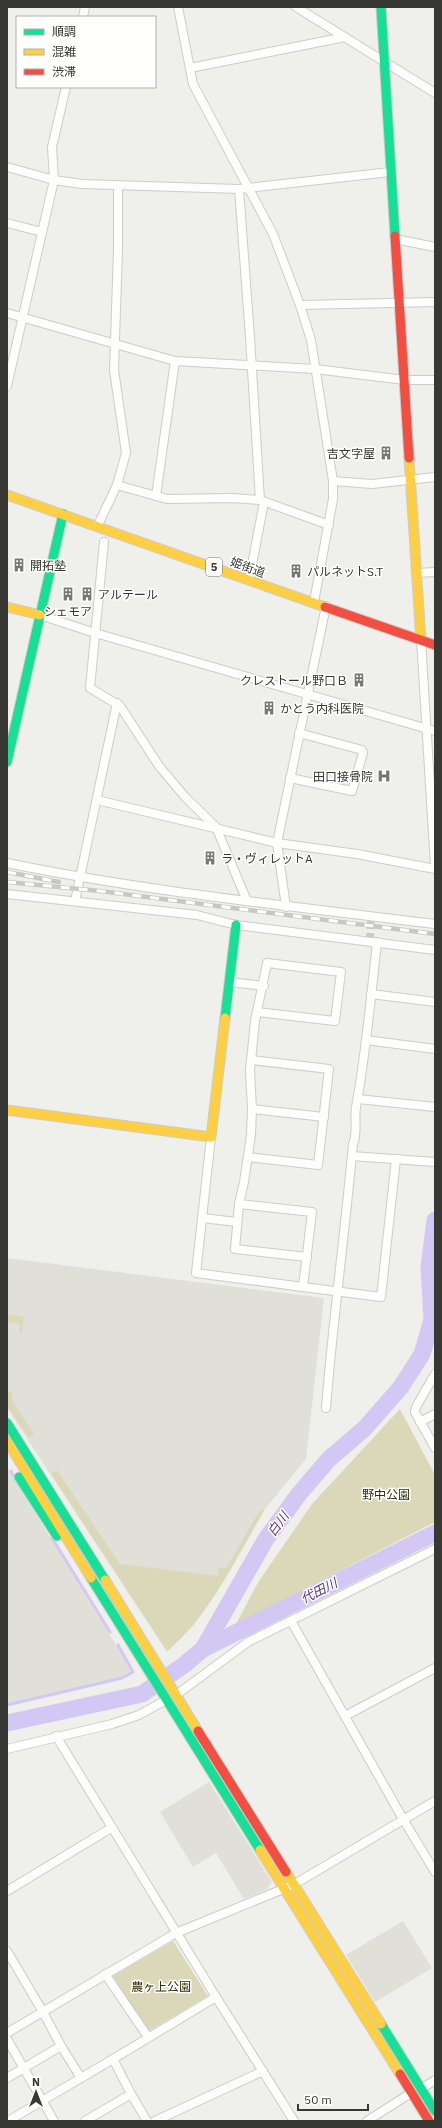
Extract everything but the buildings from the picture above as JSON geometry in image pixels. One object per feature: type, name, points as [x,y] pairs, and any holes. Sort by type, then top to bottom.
[{"type":"street","points":[[178,7],[193,84],[250,188],[273,234],[300,305],[311,340],[333,481],[333,499],[329,525],[314,602]]},
{"type":"street","points":[[381,7],[390,172],[413,480],[416,573],[421,640],[431,730],[435,865]]},
{"type":"street","points":[[299,8],[435,92]]},
{"type":"street","points":[[190,68],[345,37]]},
{"type":"street","points":[[7,386],[24,317],[54,180],[52,147],[66,88]]},
{"type":"street","points":[[7,167],[54,180],[118,186],[239,189],[390,172]]},
{"type":"street","points":[[98,525],[117,485],[126,452],[114,370],[118,186]]},
{"type":"street","points":[[239,189],[262,501],[249,580]]},
{"type":"street","points":[[7,223],[42,232]]},
{"type":"street","points":[[395,239],[435,246]]},
{"type":"street","points":[[300,305],[435,302]]},
{"type":"street","points":[[7,313],[115,342],[175,361],[315,369],[405,380],[435,380]]},
{"type":"street","points":[[156,496],[175,361]]},
{"type":"street","points":[[333,481],[372,484],[435,477]]},
{"type":"street","points":[[117,485],[167,499],[262,501],[329,525]]},
{"type":"street","name":"姫街道","points":[[7,495],[98,525],[435,645]]},
{"type":"street","points":[[7,762],[9,746],[63,514]]},
{"type":"street","points":[[104,542],[90,688],[117,703],[141,736],[159,766],[186,798],[216,827],[247,901]]},
{"type":"street","points":[[416,573],[435,572]]},
{"type":"street","points":[[286,907],[277,843],[326,606]]},
{"type":"street","points":[[7,607],[40,615],[95,633],[307,692],[431,730]]},
{"type":"street","points":[[75,901],[117,703]]},
{"type":"street","points":[[290,778],[352,791],[363,753],[362,750],[299,733]]},
{"type":"street","points":[[97,800],[216,827],[277,843],[357,854],[435,869]]},
{"type":"street","points":[[7,863],[79,878],[155,890],[435,924]]},
{"type":"street","points":[[7,894],[197,915],[236,925],[435,950]]},
{"type":"street","points":[[236,925],[196,1273],[382,1297],[396,1159]]},
{"type":"street","points":[[326,1408],[336,1291],[377,942]]},
{"type":"street","points":[[257,1012],[335,1021],[341,972],[267,963],[264,986],[257,1012],[251,1060],[252,1109],[248,1157],[239,1204],[234,1249],[307,1257]]},
{"type":"street","points":[[230,982],[264,986]]},
{"type":"street","points":[[371,994],[435,1002]]},
{"type":"street","points":[[366,1040],[435,1048]]},
{"type":"street","points":[[248,1157],[318,1165],[329,1069],[251,1060]]},
{"type":"street","points":[[358,1099],[435,1107]]},
{"type":"street","points":[[252,1109],[324,1117]]},
{"type":"street","points":[[7,1110],[212,1137]]},
{"type":"street","points":[[352,1156],[435,1162]]},
{"type":"street","points":[[239,1204],[312,1212],[303,1287]]},
{"type":"street","points":[[202,1218],[237,1222]]},
{"type":"street","points":[[435,1374],[416,1407],[415,1412],[435,1448]]},
{"type":"street","points":[[420,1422],[435,1414]]},
{"type":"street","points":[[7,1423],[159,1666],[288,1887],[429,2121]]},
{"type":"street","points":[[7,1441],[164,1697],[435,2111]]},
{"type":"street","points":[[19,1477],[56,1534],[86,1570]]},
{"type":"street","points":[[174,1691],[248,1642],[435,1549]]},
{"type":"street","points":[[291,1621],[403,1819],[435,1872]]},
{"type":"street","points":[[345,1716],[435,1668]]},
{"type":"street","points":[[7,1748],[119,1722],[140,1715],[164,1697]]},
{"type":"street","points":[[56,1736],[111,1828],[294,2121]]},
{"type":"street","points":[[7,2033],[176,1933],[288,1887],[435,1801]]},
{"type":"street","points":[[7,1891],[111,1828]]},
{"type":"street","points":[[7,1951],[44,2012],[61,2046],[80,2078]]},
{"type":"street","points":[[106,1974],[148,2037]]},
{"type":"street","points":[[8,2121],[216,1997]]},
{"type":"street","points":[[7,2039],[54,2121]]},
{"type":"street","points":[[7,2078],[61,2046]]},
{"type":"street","points":[[113,2059],[147,2121]]},
{"type":"street","points":[[155,2121],[262,2071]]},
{"type":"street","points":[[421,2089],[435,2080]]},
{"type":"street","points":[[367,2121],[411,2093]]},
{"type":"street","points":[[85,2121],[132,2094]]},
{"type":"shaded area","points":[[7,1258],[324,1298],[306,1459],[265,1509],[194,1625],[167,1652],[7,1408]]},
{"type":"shaded area","points":[[7,1467],[132,1671],[122,1677],[7,1704]]},
{"type":"shaded area","points":[[209,1782],[272,1882],[267,1889],[244,1899],[216,1853],[193,1867],[160,1812]]},
{"type":"shaded area","points":[[403,1921],[432,1968],[375,2002],[346,1955]]},
{"type":"green space","points":[[7,1314],[24,1317],[22,1332],[19,1331],[20,1324],[7,1322]]},
{"type":"green space","points":[[7,1390],[12,1393],[13,1402],[34,1434],[29,1438],[7,1406]]},
{"type":"green space","name":"野中公園","points":[[400,1409],[435,1475],[435,1522],[236,1624],[259,1581],[312,1504]]},
{"type":"green space","points":[[57,1470],[120,1564],[218,1576],[219,1568],[226,1568],[260,1510],[264,1511],[209,1604],[182,1637],[167,1651],[51,1474]]},
{"type":"green space","name":"農ヶ上公園","points":[[173,1941],[208,1996],[147,2032],[113,1976]]},
{"type":"waterway","name":"白川","points":[[7,1723],[142,1694],[184,1665],[203,1649],[266,1539],[299,1494],[329,1459],[364,1429],[401,1387],[422,1354],[432,1320],[429,1267],[435,1220]]},
{"type":"waterway","points":[[11,1471],[13,1475]]},
{"type":"waterway","name":"代田川","points":[[203,1649],[435,1533]]},
{"type":"waterway","points":[[52,1538],[110,1632]]},
{"type":"waterway","points":[[7,1705],[122,1678],[133,1672],[118,1645]]},
{"type":"tunnel","points":[[370,941],[371,916]]},
{"type":"railway","points":[[7,872],[59,882]]},
{"type":"railway","points":[[7,882],[100,891],[435,934]]},
{"type":"traffic: fast","points":[[381,7],[395,236]]},
{"type":"traffic: fast","points":[[7,762],[63,514]]},
{"type":"traffic: fast","points":[[225,1018],[236,925]]},
{"type":"traffic: fast","points":[[7,1423],[105,1580]]},
{"type":"traffic: fast","points":[[19,1477],[57,1536]]},
{"type":"traffic: fast","points":[[91,1578],[260,1850]]},
{"type":"traffic: fast","points":[[381,2024],[435,2111]]},
{"type":"traffic: slow","points":[[409,458],[421,640]]},
{"type":"traffic: slow","points":[[7,495],[325,607]]},
{"type":"traffic: slow","points":[[7,607],[40,615]]},
{"type":"traffic: slow","points":[[7,1110],[211,1137],[225,1018]]},
{"type":"traffic: slow","points":[[7,1441],[91,1578]]},
{"type":"traffic: slow","points":[[105,1580],[198,1731]]},
{"type":"traffic: slow","points":[[260,1850],[400,2074]]},
{"type":"traffic: slow","points":[[286,1872],[381,2024]]},
{"type":"traffic: jam","points":[[395,236],[409,458]]},
{"type":"traffic: jam","points":[[325,607],[435,645]]},
{"type":"traffic: jam","points":[[198,1731],[286,1872]]},
{"type":"traffic: jam","points":[[400,2074],[429,2121]]},
{"type":"place","name":"吉文字屋","points":[[386,453]]},
{"type":"place","name":"開拓塾","points":[[19,565]]},
{"type":"place","name":"パルネットS.T","points":[[296,571]]},
{"type":"place","name":"シェモア","points":[[68,594]]},
{"type":"place","name":"アルテール","points":[[87,594]]},
{"type":"place","name":"クレストール野口Ｂ","points":[[359,680]]},
{"type":"place","name":"かとう内科医院","points":[[269,708]]},
{"type":"place","name":"田口接骨院","points":[[384,776]]},
{"type":"place","name":"ラ・ヴィレットA","points":[[210,858]]}]
